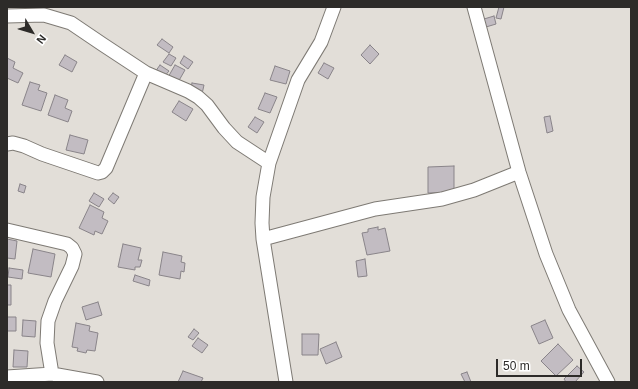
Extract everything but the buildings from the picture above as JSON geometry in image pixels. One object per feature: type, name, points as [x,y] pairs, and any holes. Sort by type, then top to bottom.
[{"type":"street","points":[[286,382],[263,239],[263,198],[269,163],[298,80],[321,42],[334,7]]},
{"type":"street","points":[[474,7],[519,172],[546,254],[569,310],[608,382]]},
{"type":"street","points":[[7,16],[44,15],[72,23],[146,72],[198,97],[207,105],[224,128],[237,142],[269,163]]},
{"type":"street","points":[[7,144],[13,143],[24,146],[42,154],[98,173],[102,172],[106,168],[146,72]]},
{"type":"street","points":[[263,239],[375,209],[442,199],[474,190],[519,172]]},
{"type":"street","points":[[7,230],[67,244],[72,248],[75,254],[72,266],[55,301],[48,321],[47,343],[52,374]]},
{"type":"street","points":[[7,377],[52,374],[97,382]]}]
